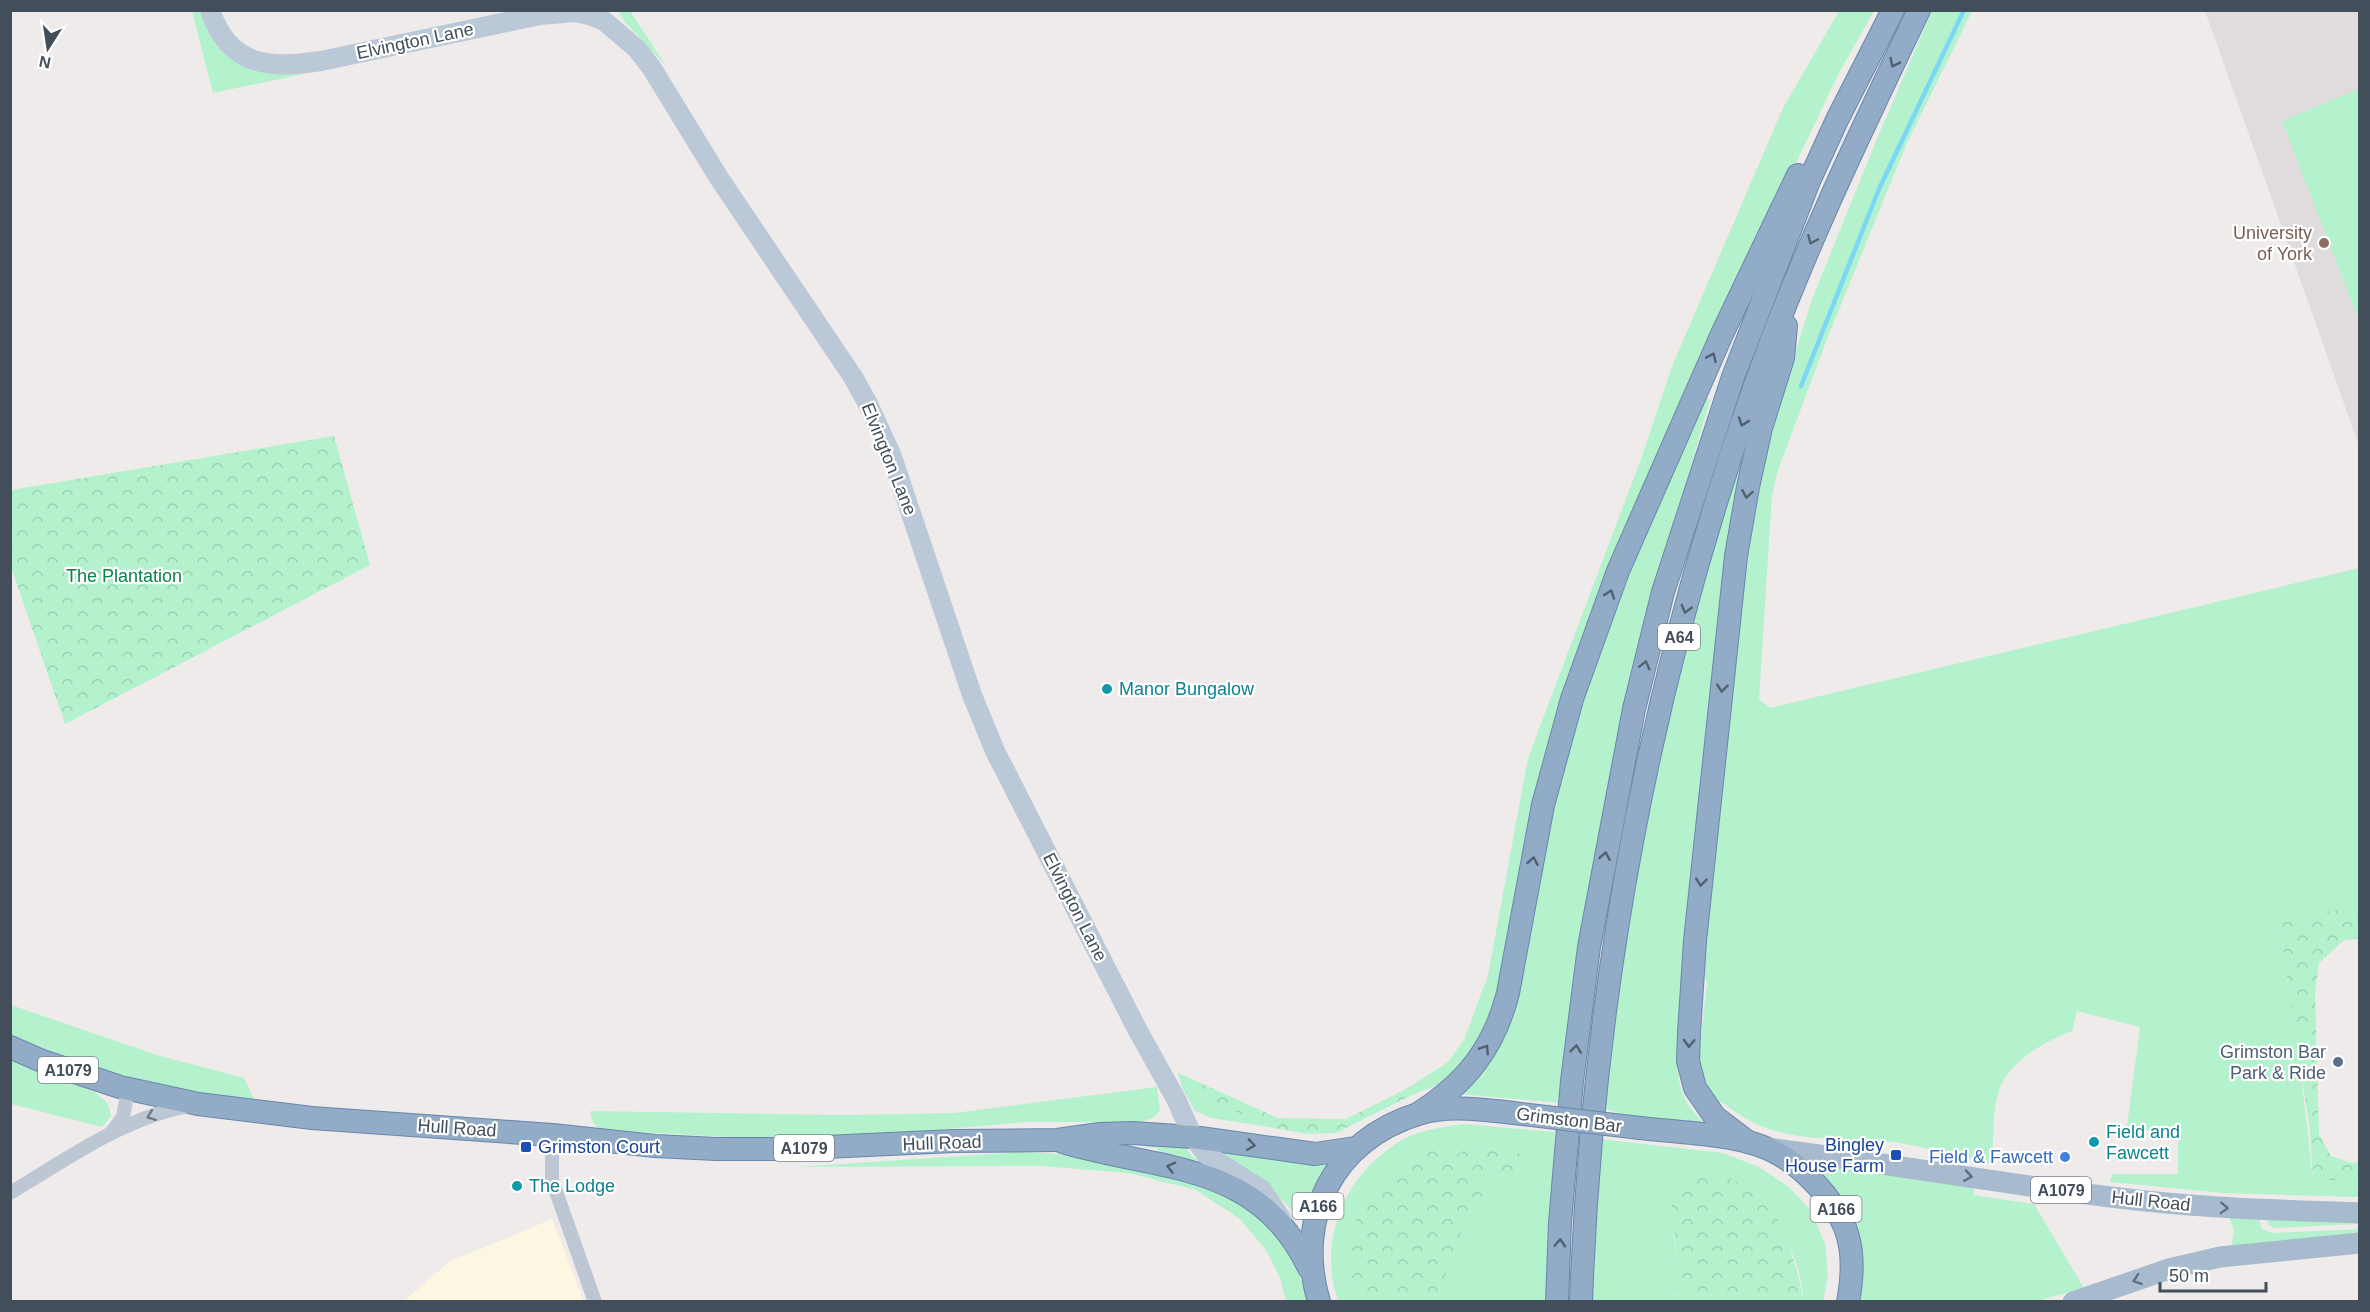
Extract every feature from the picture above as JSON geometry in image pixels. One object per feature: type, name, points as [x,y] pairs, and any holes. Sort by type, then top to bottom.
[{"type":"highway","name":"A64","points":[[1557,1302],[1560,1223],[1572,1081],[1587,958],[1634,709],[1664,592],[1733,377],[1809,181],[1893,10]]},
{"type":"highway","name":"A64","points":[[1581,1302],[1584,1233],[1596,1087],[1612,961],[1637,816],[1684,617],[1723,481],[1790,294],[1844,165],[1919,10]]},
{"type":"highway","points":[[1419,1113],[1448,1094],[1476,1063],[1501,1020],[1509,993],[1543,805],[1572,699],[1618,571],[1722,334],[1795,178],[1837,120]]},
{"type":"highway","points":[[1756,1145],[1714,1117],[1695,1088],[1688,1061],[1689,1033],[1695,941],[1736,556],[1759,438],[1783,358],[1790,294]]},
{"type":"highway","name":"Hull Road","points":[[10,1047],[42,1061],[128,1089],[198,1104],[302,1117],[552,1135],[655,1146],[782,1149],[1057,1140],[1100,1134],[1193,1137],[1315,1154],[1355,1148]]},
{"type":"highway","name":"Grimston Bar","points":[[1319,1302],[1313,1275],[1312,1239],[1319,1204],[1332,1177],[1355,1148],[1380,1131],[1419,1113],[1454,1109],[1505,1112],[1640,1128],[1756,1145],[1799,1167],[1830,1198],[1850,1241],[1852,1262],[1848,1302]]},
{"type":"highway","name":"Hull Road","points":[[1057,1140],[1099,1153],[1153,1162],[1227,1184],[1262,1204],[1288,1231],[1300,1248],[1313,1275]]},
{"type":"main road","name":"Elvington Lane","points":[[210,10],[219,32],[234,49],[257,62],[274,66],[294,66],[321,61],[559,12],[575,12],[603,20],[637,49],[662,84],[719,178],[834,348],[867,402],[891,454],[972,695],[995,751],[1137,1029],[1176,1099],[1193,1137],[1207,1155],[1262,1190],[1278,1211],[1288,1231]]},
{"type":"main road","name":"Hull Road","points":[[1756,1145],[2120,1198],[2211,1208],[2360,1213]]},
{"type":"main road","points":[[2073,1302],[2169,1269],[2220,1257],[2360,1243]]},
{"type":"street","points":[[107,1137],[123,1117],[128,1089]]},
{"type":"street","points":[[10,1193],[148,1116],[198,1104]]},
{"type":"street","points":[[552,1135],[552,1180],[595,1302]]},
{"type":"shaded area","name":"University of York","points":[[2205,11],[2359,11],[2359,446],[2235,95]]},
{"type":"shaded area","points":[[552,1219],[584,1301],[404,1301],[449,1262]]},
{"type":"green space","points":[[192,11],[204,11],[267,72],[304,74],[213,93]]},
{"type":"green space","points":[[618,11],[630,11],[666,66],[625,22]]},
{"type":"green space","points":[[1839,11],[1874,11],[1839,73],[1683,400],[1624,534],[1501,988],[1492,1012],[1476,1046],[1461,1067],[1442,1082],[1410,1096],[1406,1089],[1448,1062],[1465,1038],[1488,975],[1528,758],[1641,459],[1672,366],[1783,108]]},
{"type":"green space","points":[[1932,11],[1972,11],[1906,145],[1827,339],[1778,470],[1772,496],[1759,699],[1770,708],[2359,568],[2359,904],[2279,924],[2300,1064],[2313,1180],[2359,1180],[2359,1195],[2356,1197],[2222,1193],[2110,1182],[2112,1174],[2178,1174],[2178,1137],[2127,1126],[2140,1027],[2077,1011],[2072,1031],[2028,1055],[2009,1072],[2003,1082],[1995,1110],[1992,1164],[1898,1143],[1819,1138],[1780,1132],[1761,1126],[1722,1102],[1717,1103],[1703,1081],[1699,1055],[1707,983],[1699,951],[1753,506],[1775,418],[1812,299]]},
{"type":"green space","points":[[2359,89],[2359,321],[2282,121]]},
{"type":"green space","points":[[1701,396],[1710,400],[1669,543],[1560,1103],[1459,1094],[1492,1057],[1559,781],[1600,638]]},
{"type":"green space","points":[[1752,419],[1677,1063],[1679,1082],[1684,1097],[1706,1125],[1639,1121],[1604,1108],[1616,1003],[1635,879],[1662,741],[1714,547]]},
{"type":"green space","name":"The Plantation","points":[[334,436],[370,565],[65,724],[11,567],[11,490]]},
{"type":"green space","points":[[2359,904],[2359,939],[2344,940],[2319,963],[2315,991],[2319,1134],[2331,1156],[2352,1163],[2359,1162],[2359,1180],[2313,1180],[2310,1132],[2279,923]]},
{"type":"green space","points":[[11,1005],[157,1055],[244,1078],[257,1106],[173,1089],[85,1065],[11,1039]]},
{"type":"green space","points":[[11,1059],[95,1092],[108,1104],[111,1116],[102,1127],[11,1104]]},
{"type":"green space","points":[[1178,1073],[1278,1118],[1346,1119],[1406,1089],[1410,1096],[1336,1133],[1308,1134],[1269,1127],[1182,1087]]},
{"type":"green space","points":[[1157,1087],[1160,1111],[1152,1118],[1142,1122],[1025,1122],[904,1133],[783,1140],[600,1130],[593,1123],[590,1111],[842,1115],[954,1113]]},
{"type":"green space","points":[[1182,1087],[1269,1127],[1211,1118],[1195,1111]]},
{"type":"green space","points":[[1464,1124],[1555,1132],[1548,1301],[1463,1301],[1444,1282],[1448,1265],[1465,1250],[1461,1234],[1483,1200],[1487,1179],[1495,1174],[1514,1178],[1507,1142],[1483,1147],[1468,1143],[1461,1153],[1444,1155],[1425,1148],[1351,1248],[1355,1265],[1350,1283],[1353,1301],[1338,1301],[1332,1277],[1331,1253],[1342,1207],[1353,1186],[1386,1151],[1406,1138],[1427,1130]]},
{"type":"green space","points":[[1600,1139],[1723,1153],[1759,1167],[1790,1188],[1812,1212],[1825,1244],[1828,1275],[1823,1301],[1802,1301],[1800,1277],[1796,1264],[1769,1204],[1673,1231],[1678,1270],[1676,1301],[1592,1302]]},
{"type":"green space","points":[[1507,1142],[1520,1154],[1523,1168],[1514,1178],[1495,1174],[1487,1179],[1483,1200],[1461,1234],[1465,1250],[1448,1265],[1444,1282],[1463,1301],[1353,1301],[1350,1283],[1355,1265],[1351,1248],[1357,1216],[1369,1193],[1403,1161],[1425,1148],[1444,1155],[1461,1153],[1468,1143],[1483,1147]]},
{"type":"green space","points":[[1146,1145],[1185,1147],[1192,1156],[1213,1166],[1157,1155],[1158,1148],[1145,1147]]},
{"type":"green space","points":[[1215,1150],[1301,1163],[1330,1164],[1304,1223],[1266,1186]]},
{"type":"green space","points":[[1020,1152],[1095,1156],[1237,1193],[1299,1261],[1310,1301],[1286,1301],[1280,1278],[1266,1250],[1240,1219],[1196,1190],[1128,1173],[1041,1166],[796,1167]]},
{"type":"green space","points":[[1815,1164],[1974,1188],[1974,1195],[2034,1204],[2084,1288],[2037,1301],[1852,1301],[1858,1273],[1812,1170]]},
{"type":"green space","points":[[1707,1167],[1753,1192],[1767,1202],[1772,1209],[1795,1265],[1802,1301],[1676,1301],[1678,1270],[1671,1207],[1683,1183]]},
{"type":"green space","points":[[2229,1216],[2259,1219],[2262,1229],[2272,1233],[2359,1229],[2359,1235],[2231,1249],[2234,1231]]},
{"type":"green space","points":[[2266,1219],[2359,1220],[2359,1224],[2274,1228]]},
{"type":"waterway","points":[[1801,386],[1879,189],[1964,10]]},
{"type":"place","name":"University of York","points":[[2324,243]]},
{"type":"place","name":"Manor Bungalow","points":[[1107,689]]},
{"type":"place","name":"Grimston Bar Park & Ride","points":[[2338,1062]]},
{"type":"place","name":"Field and Fawcett","points":[[2094,1142]]},
{"type":"place","name":"Grimston Court","points":[[526,1147]]},
{"type":"place","name":"Bingley House Farm","points":[[1896,1155]]},
{"type":"place","name":"Field & Fawcett","points":[[2065,1157]]},
{"type":"place","name":"The Lodge","points":[[517,1186]]}]
